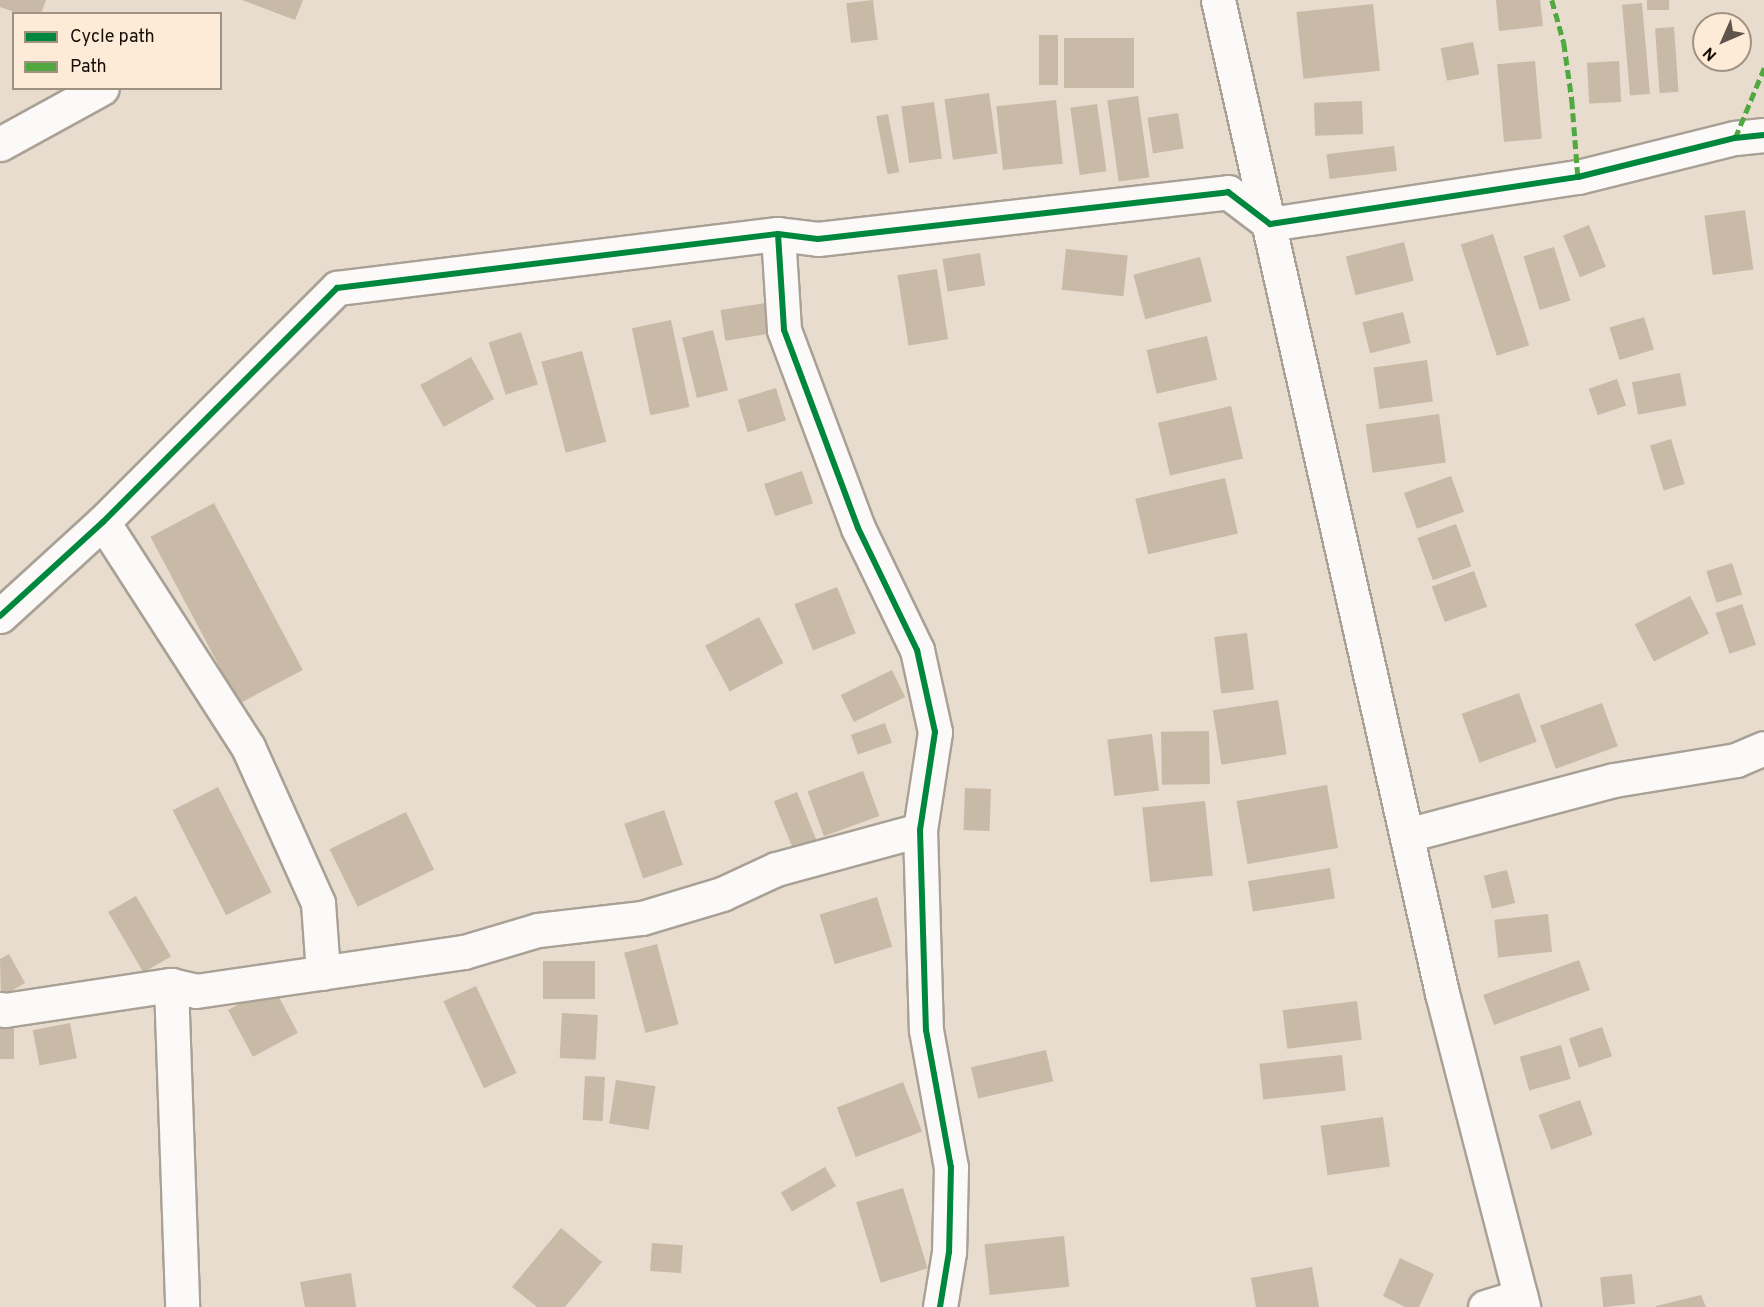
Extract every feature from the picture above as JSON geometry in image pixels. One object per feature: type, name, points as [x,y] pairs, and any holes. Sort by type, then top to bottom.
[{"type":"street","points":[[1218,0],[1442,993],[1522,1301],[1485,1307]]},
{"type":"street","points":[[0,144],[98,90]]},
{"type":"street","points":[[0,616],[103,522],[337,288],[778,234],[818,239],[1228,192],[1270,224],[1578,177],[1735,138],[1764,135]]},
{"type":"street","points":[[778,234],[784,330],[858,528],[917,650],[935,732],[920,830],[926,1030],[951,1167],[949,1252],[940,1307]]},
{"type":"street","points":[[103,522],[248,747],[318,903],[322,973]]},
{"type":"street","points":[[1407,835],[1614,780],[1736,760],[1764,748]]},
{"type":"street","points":[[0,1009],[5,1011],[171,985],[196,992],[464,952],[538,930],[642,918],[722,894],[776,869],[920,830]]},
{"type":"street","points":[[171,985],[182,1307]]},
{"type":"building","points":[[0,0],[46,0],[42,12],[14,12],[0,7]]},
{"type":"building","points":[[242,0],[303,0],[295,20]]},
{"type":"building","points":[[873,0],[878,40],[851,43],[846,3]]},
{"type":"building","points":[[1496,0],[1540,0],[1543,26],[1499,31]]},
{"type":"building","points":[[1647,0],[1669,0],[1669,10],[1647,10]]},
{"type":"building","points":[[1642,3],[1650,94],[1630,95],[1622,5]]},
{"type":"building","points":[[1373,4],[1380,71],[1303,79],[1296,12]]},
{"type":"building","points":[[1674,27],[1679,92],[1660,93],[1655,28]]},
{"type":"building","points":[[1039,35],[1058,35],[1058,85],[1039,85]]},
{"type":"building","points":[[1064,38],[1134,38],[1134,88],[1064,88]]},
{"type":"building","points":[[1473,42],[1479,74],[1447,81],[1441,48]]},
{"type":"building","points":[[1535,61],[1542,139],[1504,142],[1497,64]]},
{"type":"building","points":[[1619,61],[1621,102],[1589,104],[1587,63]]},
{"type":"building","points":[[989,93],[997,153],[953,160],[944,99]]},
{"type":"building","points":[[1138,96],[1149,177],[1119,182],[1107,100]]},
{"type":"building","points":[[1056,100],[1063,164],[1003,170],[996,106]]},
{"type":"building","points":[[1362,101],[1363,134],[1315,136],[1314,103]]},
{"type":"building","points":[[934,102],[942,158],[909,163],[901,107]]},
{"type":"building","points":[[1097,104],[1106,171],[1080,175],[1070,108]]},
{"type":"building","points":[[1178,113],[1184,149],[1153,153],[1147,118]]},
{"type":"building","points":[[888,114],[899,172],[887,174],[876,116]]},
{"type":"building","points":[[1394,146],[1397,171],[1330,179],[1327,154]]},
{"type":"building","points":[[1745,210],[1753,269],[1713,275],[1704,216]]},
{"type":"building","points":[[1589,225],[1606,267],[1580,277],[1563,235]]},
{"type":"building","points":[[1493,234],[1529,345],[1497,356],[1461,245]]},
{"type":"building","points":[[1404,242],[1414,281],[1355,295],[1346,257]]},
{"type":"building","points":[[1554,247],[1570,301],[1540,310],[1523,256]]},
{"type":"building","points":[[1066,249],[1128,255],[1123,296],[1062,290]]},
{"type":"building","points":[[980,253],[985,286],[948,292],[942,259]]},
{"type":"building","points":[[1200,257],[1212,301],[1145,319],[1133,275]]},
{"type":"building","points":[[937,269],[948,339],[909,345],[897,275]]},
{"type":"building","points":[[765,303],[770,334],[725,341],[721,310]]},
{"type":"building","points":[[1403,312],[1411,343],[1370,353],[1362,322]]},
{"type":"building","points":[[1644,317],[1654,350],[1620,360],[1610,328]]},
{"type":"building","points":[[671,320],[690,407],[650,415],[632,328]]},
{"type":"building","points":[[713,330],[728,390],[697,398],[682,338]]},
{"type":"building","points":[[521,332],[538,384],[506,395],[489,343]]},
{"type":"building","points":[[1207,336],[1217,380],[1157,394],[1147,350]]},
{"type":"building","points":[[582,351],[606,442],[566,453],[541,362]]},
{"type":"building","points":[[471,357],[494,399],[444,427],[420,385]]},
{"type":"building","points":[[1427,360],[1433,402],[1379,409],[1374,368]]},
{"type":"building","points":[[1680,373],[1686,405],[1638,415],[1632,382]]},
{"type":"building","points":[[1617,379],[1626,405],[1598,415],[1589,389]]},
{"type":"building","points":[[776,388],[786,421],[748,432],[738,400]]},
{"type":"building","points":[[1231,406],[1243,459],[1170,475],[1158,423]]},
{"type":"building","points":[[1439,414],[1446,463],[1373,473],[1366,424]]},
{"type":"building","points":[[1671,439],[1685,484],[1664,490],[1650,445]]},
{"type":"building","points":[[802,471],[813,503],[775,516],[764,484]]},
{"type":"building","points":[[1451,476],[1464,512],[1417,529],[1404,493]]},
{"type":"building","points":[[1225,478],[1238,534],[1148,554],[1135,499]]},
{"type":"building","points":[[214,503],[303,670],[239,704],[150,537]]},
{"type":"building","points":[[1456,524],[1471,566],[1433,580],[1417,538]]},
{"type":"building","points":[[1732,563],[1742,594],[1717,603],[1706,571]]},
{"type":"building","points":[[1474,571],[1487,607],[1445,622],[1432,586]]},
{"type":"building","points":[[837,587],[856,633],[813,651],[794,604]]},
{"type":"building","points":[[1690,596],[1709,633],[1654,662],[1635,624]]},
{"type":"building","points":[[1742,604],[1756,645],[1730,654],[1716,613]]},
{"type":"building","points":[[759,617],[783,663],[730,692],[705,646]]},
{"type":"building","points":[[1247,633],[1254,690],[1221,694],[1214,637]]},
{"type":"building","points":[[892,670],[905,697],[854,722],[841,695]]},
{"type":"building","points":[[1519,693],[1537,742],[1479,763],[1462,714]]},
{"type":"building","points":[[1278,700],[1287,754],[1221,765],[1213,710]]},
{"type":"building","points":[[1602,703],[1618,746],[1556,769],[1540,726]]},
{"type":"building","points":[[885,723],[892,743],[858,755],[851,735]]},
{"type":"building","points":[[1209,731],[1210,784],[1162,785],[1161,732]]},
{"type":"building","points":[[1152,734],[1159,791],[1114,796],[1107,739]]},
{"type":"building","points":[[863,771],[879,816],[824,836],[808,791]]},
{"type":"building","points":[[1327,785],[1338,848],[1248,864],[1236,801]]},
{"type":"building","points":[[218,787],[272,892],[226,915],[173,810]]},
{"type":"building","points":[[965,788],[991,789],[990,831],[964,830]]},
{"type":"building","points":[[797,792],[818,844],[795,853],[774,801]]},
{"type":"building","points":[[1205,801],[1213,876],[1150,882],[1142,808]]},
{"type":"building","points":[[664,810],[683,865],[643,879],[624,824]]},
{"type":"building","points":[[406,812],[434,870],[358,907],[330,849]]},
{"type":"building","points":[[1330,868],[1335,899],[1253,912],[1248,881]]},
{"type":"building","points":[[1507,870],[1515,903],[1492,909],[1484,876]]},
{"type":"building","points":[[136,896],[171,957],[143,973],[108,912]]},
{"type":"building","points":[[877,897],[892,947],[835,964],[820,915]]},
{"type":"building","points":[[1548,914],[1552,952],[1498,957],[1494,920]]},
{"type":"building","points":[[657,944],[678,1024],[646,1033],[624,953]]},
{"type":"building","points":[[9,954],[25,983],[1,997],[0,959]]},
{"type":"building","points":[[1579,960],[1590,990],[1494,1025],[1483,995]]},
{"type":"building","points":[[543,961],[595,961],[595,999],[543,999]]},
{"type":"building","points":[[273,986],[298,1033],[253,1057],[228,1010]]},
{"type":"building","points":[[476,986],[517,1073],[484,1088],[443,1001]]},
{"type":"building","points":[[1357,1001],[1362,1040],[1287,1049],[1283,1010]]},
{"type":"building","points":[[562,1013],[598,1015],[596,1060],[560,1058]]},
{"type":"building","points":[[0,1023],[14,1023],[14,1059],[0,1059]]},
{"type":"building","points":[[70,1023],[77,1058],[40,1066],[33,1030]]},
{"type":"building","points":[[1602,1027],[1612,1056],[1579,1068],[1569,1038]]},
{"type":"building","points":[[1561,1045],[1571,1079],[1529,1090],[1520,1057]]},
{"type":"building","points":[[1046,1050],[1053,1081],[978,1099],[971,1067]]},
{"type":"building","points":[[1342,1055],[1346,1091],[1263,1099],[1259,1064]]},
{"type":"building","points":[[585,1076],[605,1077],[603,1121],[583,1120]]},
{"type":"building","points":[[616,1080],[656,1086],[649,1130],[609,1123]]},
{"type":"building","points":[[903,1082],[922,1131],[856,1157],[837,1107]]},
{"type":"building","points":[[1580,1100],[1593,1135],[1551,1150],[1539,1115]]},
{"type":"building","points":[[1383,1117],[1390,1167],[1328,1175],[1321,1126]]},
{"type":"building","points":[[825,1167],[836,1186],[792,1212],[781,1192]]},
{"type":"building","points":[[903,1188],[928,1268],[881,1283],[856,1202]]},
{"type":"building","points":[[561,1228],[602,1262],[565,1307],[537,1307],[512,1287]]},
{"type":"building","points":[[1064,1236],[1069,1287],[990,1295],[984,1244]]},
{"type":"building","points":[[652,1243],[683,1245],[681,1273],[650,1271]]},
{"type":"building","points":[[1400,1258],[1434,1274],[1419,1307],[1405,1307],[1383,1296]]},
{"type":"building","points":[[1312,1267],[1319,1307],[1256,1307],[1251,1278]]},
{"type":"building","points":[[351,1273],[356,1307],[305,1307],[300,1282]]},
{"type":"building","points":[[1632,1274],[1635,1304],[1603,1307],[1600,1277]]},
{"type":"building","points":[[1701,1295],[1706,1307],[1656,1307],[1656,1306]]},
{"type":"marked path","points":[[1552,0],[1564,43],[1572,100],[1578,177]]},
{"type":"marked path","points":[[1735,138],[1764,68]]},
{"type":"cycle path","points":[[0,616],[103,522],[337,288],[778,234],[818,239],[1228,192],[1270,224],[1578,177],[1735,138],[1764,135]]},
{"type":"cycle path","points":[[778,234],[784,330],[858,528],[917,650],[935,732],[920,830],[926,1030],[951,1167],[949,1252],[940,1307]]}]
